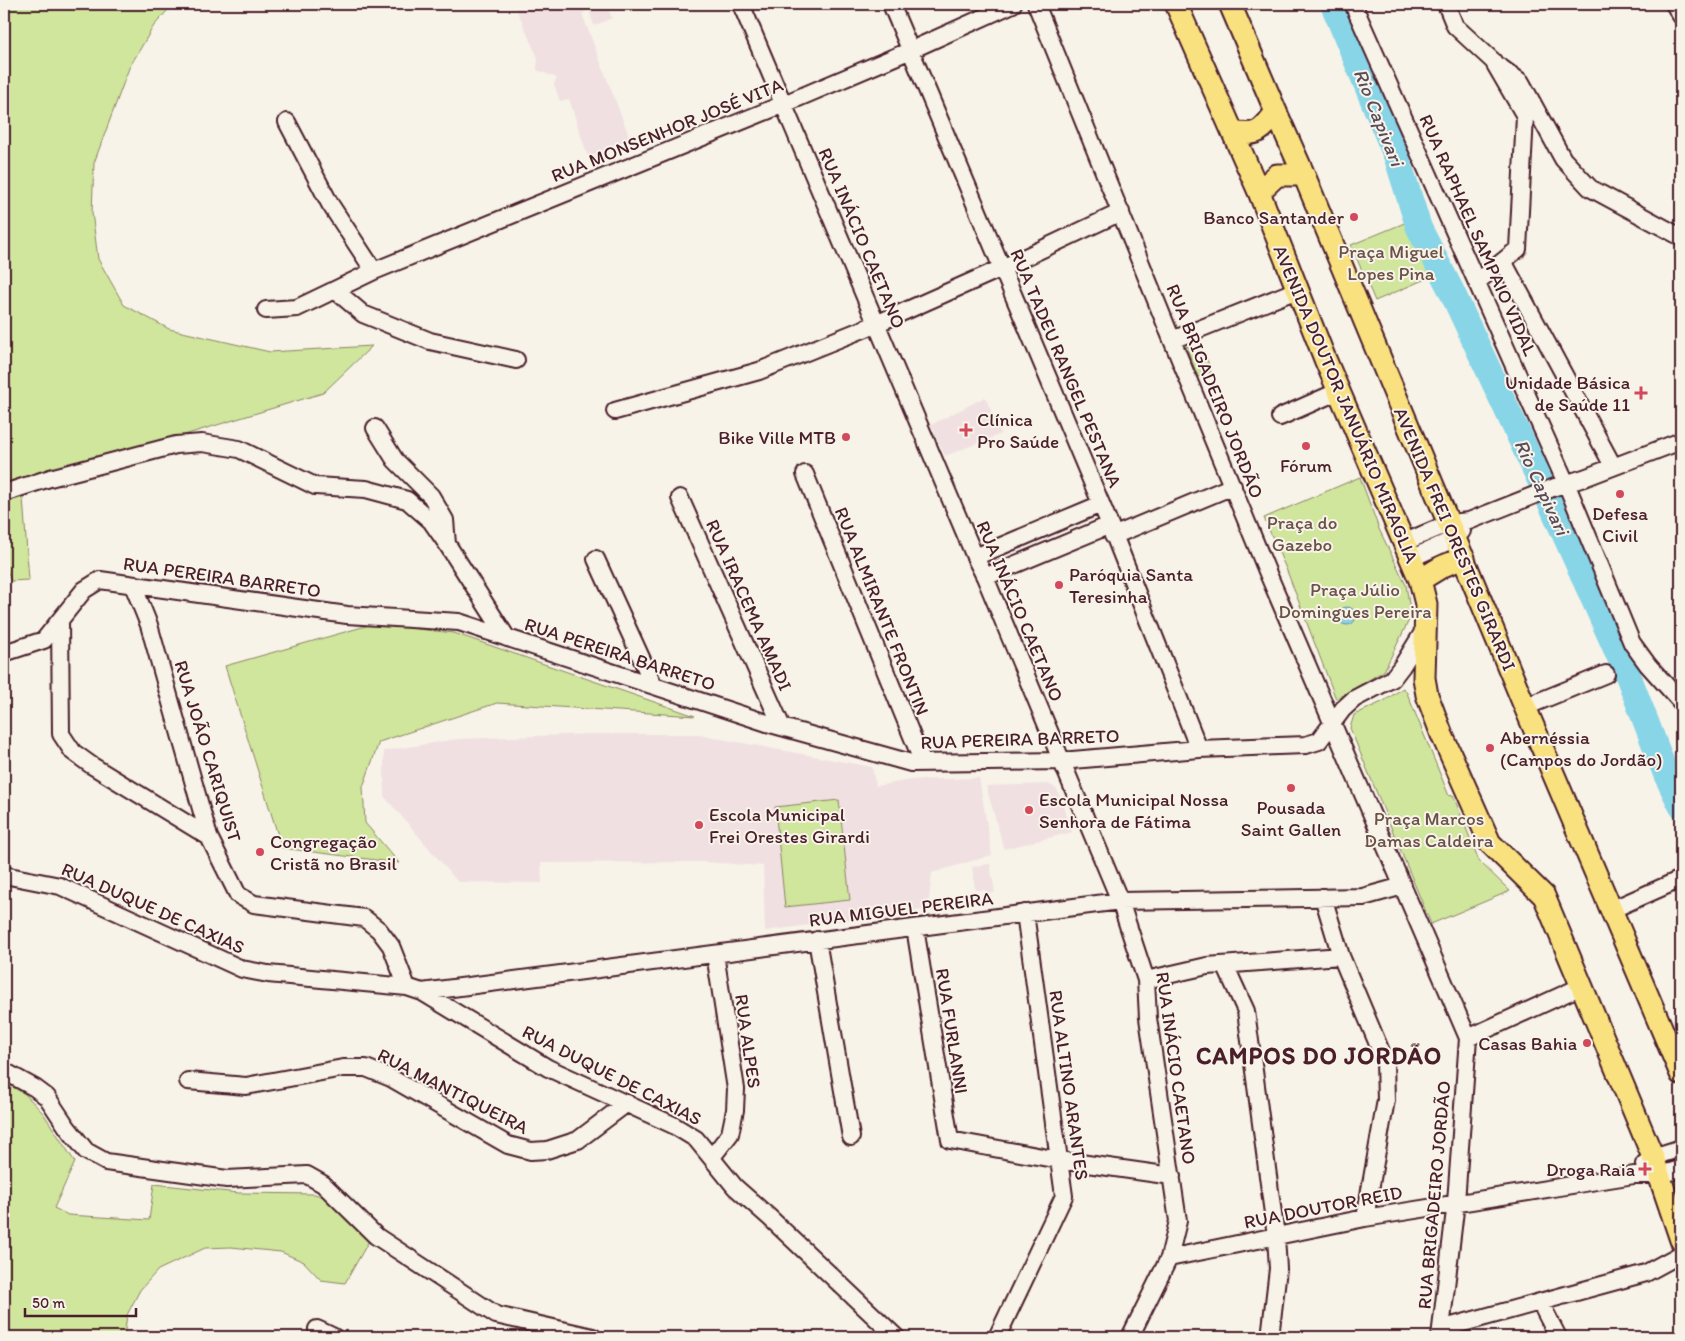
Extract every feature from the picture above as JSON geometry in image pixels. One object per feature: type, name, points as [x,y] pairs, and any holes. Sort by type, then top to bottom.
[{"type":"main road","name":"AVENIDA DOUTOR JANUÁRIO MIRAGLIA","points":[[1176,4],[1259,192],[1338,391],[1420,580],[1426,604],[1424,678],[1427,695],[1442,735],[1490,843],[1544,896],[1656,1166],[1681,1240]]},
{"type":"main road","name":"AVENIDA FREI ORESTES GIRARDI","points":[[1230,4],[1460,535],[1525,707],[1681,1074]]},
{"type":"main road","points":[[1233,132],[1245,134],[1258,132],[1267,125],[1276,112]]},
{"type":"main road","points":[[1259,192],[1277,175],[1304,175]]},
{"type":"main road","points":[[1420,580],[1443,566],[1460,535]]},
{"type":"street","name":"RUA INÁCIO CAETANO","points":[[741,4],[985,577],[1120,901],[1146,980],[1148,1018],[1178,1221],[1169,1258],[1130,1337]]},
{"type":"street","name":"RUA TADEU RANGEL PESTANA","points":[[891,4],[1112,530],[1198,749]]},
{"type":"street","name":"RUA MONSENHOR JOSÉ VITA","points":[[266,310],[297,308],[374,271],[784,104],[911,50],[1012,4]]},
{"type":"street","name":"RUA BRIGADEIRO JORDÃO","points":[[1036,4],[1269,576],[1468,1038],[1456,1202],[1440,1333]]},
{"type":"street","name":"RUA RAPHAEL SAMPAIO VIDAL","points":[[1353,4],[1477,282],[1560,485],[1632,643],[1648,665],[1681,702]]},
{"type":"street","points":[[1446,4],[1455,26],[1493,61],[1521,82],[1563,159],[1590,188],[1681,237]]},
{"type":"street","points":[[1674,4],[1681,16]]},
{"type":"street","points":[[1477,282],[1518,249],[1525,116],[1493,61]]},
{"type":"street","points":[[287,122],[330,204],[374,271]]},
{"type":"street","points":[[615,411],[759,371],[876,324],[1121,212]]},
{"type":"street","points":[[1504,261],[1613,466]]},
{"type":"street","points":[[335,290],[363,314],[430,341],[516,360]]},
{"type":"street","points":[[1172,340],[1297,290]]},
{"type":"street","points":[[1280,417],[1338,391]]},
{"type":"street","points":[[375,428],[395,460],[430,496],[445,520],[447,544]]},
{"type":"street","points":[[1408,550],[1460,535],[1531,496],[1681,441]]},
{"type":"street","points":[[4,493],[50,478],[176,445],[202,443],[239,449],[315,486],[366,489],[407,500],[432,520],[507,638]]},
{"type":"street","name":"RUA ALMIRANTE FRONTIN","points":[[805,474],[923,763]]},
{"type":"street","points":[[985,577],[1233,486]]},
{"type":"street","name":"RUA IRACEMA AMADI","points":[[680,498],[782,727]]},
{"type":"street","points":[[975,557],[1101,504]]},
{"type":"street","points":[[596,559],[654,686]]},
{"type":"street","name":"RUA PEREIRA BARRETO","points":[[4,653],[44,640],[84,590],[100,580],[348,614],[459,622],[782,727],[912,763],[1061,761],[1198,749],[1306,745],[1319,741],[1343,709],[1354,699],[1392,679],[1426,628]]},
{"type":"street","name":"RUA JOÃO CARIQUIST","points":[[133,586],[149,625],[209,837],[238,895],[254,904],[364,918],[379,930],[391,946],[406,987]]},
{"type":"street","points":[[60,620],[61,734],[73,752],[209,837]]},
{"type":"street","points":[[1525,707],[1606,674]]},
{"type":"street","name":"RUA DUQUE DE CAXIAS","points":[[4,875],[60,886],[223,962],[242,969],[268,974],[406,987]]},
{"type":"street","points":[[1611,910],[1681,879]]},
{"type":"street","name":"RUA MIGUEL PEREIRA","points":[[406,987],[422,992],[1120,901],[1363,897],[1403,886]]},
{"type":"street","points":[[1323,897],[1342,956],[1385,1061],[1386,1100],[1365,1218]]},
{"type":"street","name":"RUA ALTINO ARANTES","points":[[997,1337],[1064,1196],[1025,913]]},
{"type":"street","name":"RUA FURLANNI","points":[[915,928],[950,1140],[1059,1160]]},
{"type":"street","points":[[818,940],[851,1137]]},
{"type":"street","name":"RUA ALPES","points":[[712,1157],[730,1134],[735,1110],[736,1089],[715,954]]},
{"type":"street","points":[[1146,980],[1207,966],[1342,956]]},
{"type":"street","points":[[1225,965],[1246,1011],[1276,1236],[1278,1269],[1270,1337]]},
{"type":"street","points":[[1468,1038],[1582,986]]},
{"type":"street","name":"RUA DUQUE DE CAXIAS","points":[[422,992],[548,1068],[673,1124],[696,1139],[735,1188],[769,1216],[896,1337]]},
{"type":"street","name":"RUA MANTIQUEIRA","points":[[188,1081],[246,1086],[343,1068],[366,1068],[391,1078],[508,1145],[531,1151],[547,1150],[578,1140],[627,1103]]},
{"type":"street","points":[[4,1071],[47,1097],[86,1152],[106,1162],[227,1179],[306,1175],[323,1184],[376,1236],[496,1315],[593,1337]]},
{"type":"street","points":[[1656,1166],[1681,1148]]},
{"type":"street","points":[[1059,1160],[1172,1176]]},
{"type":"street","points":[[1656,1166],[1681,1168]]},
{"type":"street","name":"RUA DOUTOR REID","points":[[1169,1258],[1365,1218],[1634,1175],[1656,1166]]},
{"type":"street","points":[[1440,1333],[1540,1302],[1646,1273],[1681,1254]]},
{"type":"street","points":[[1540,1302],[1558,1337]]},
{"type":"street","points":[[317,1329],[334,1337]]},
{"type":"shaded area","points":[[514,4],[606,4],[612,18],[594,26],[589,9],[582,14],[631,141],[588,157],[569,99],[560,101],[554,84],[557,78],[537,70],[538,58]]},
{"type":"shaded area","name":"Clínica Pro Saúde","points":[[985,397],[1001,434],[945,456],[931,425]]},
{"type":"shaded area","name":"Escola Municipal Frei Orestes Girardi","points":[[591,734],[694,734],[872,767],[876,786],[911,780],[979,778],[992,855],[932,873],[928,909],[765,931],[763,866],[704,862],[541,863],[542,883],[458,882],[384,796],[384,751],[457,739]]},
{"type":"shaded area","name":"Escola Municipal Nossa Senhora de Fátima","points":[[1048,784],[1057,789],[1072,832],[1004,849],[986,786]]},
{"type":"shaded area","points":[[990,864],[995,892],[988,894],[985,890],[975,890],[972,867]]},
{"type":"green space","points":[[4,4],[173,4],[153,27],[129,68],[94,163],[92,212],[98,259],[124,305],[169,329],[270,352],[372,346],[323,393],[22,484],[29,580],[11,581],[4,562]]},
{"type":"green space","name":"Praça Miguel Lopes Pina","points":[[1407,222],[1430,277],[1375,301],[1351,245]]},
{"type":"green space","points":[[1186,346],[1205,353],[1211,372],[1198,377]]},
{"type":"green space","name":"Praça Júlio Domingues Pereira","points":[[1360,477],[1379,529],[1406,585],[1411,616],[1384,671],[1336,699],[1287,571],[1264,518]]},
{"type":"green space","points":[[373,624],[454,633],[695,716],[497,703],[379,742],[363,787],[365,823],[399,863],[282,848],[225,666]]},
{"type":"green space","name":"Praça Marcos Damas Caldeira","points":[[1403,688],[1407,693],[1449,796],[1453,795],[1479,861],[1510,891],[1431,924],[1350,728],[1354,715],[1384,701]]},
{"type":"green space","points":[[839,800],[850,900],[785,907],[775,807]]},
{"type":"green space","points":[[4,1082],[25,1094],[43,1113],[75,1162],[54,1208],[68,1215],[149,1220],[154,1184],[239,1193],[315,1194],[338,1202],[370,1239],[345,1283],[321,1280],[304,1262],[281,1252],[231,1247],[205,1248],[158,1270],[140,1290],[127,1315],[124,1337],[8,1337],[4,1332]]},
{"type":"water","points":[[1347,607],[1353,610],[1356,616],[1353,622],[1347,625],[1341,622],[1338,616],[1341,610]]},
{"type":"waterway","name":"Rio Capivari","points":[[1333,4],[1397,158],[1419,228],[1451,290],[1552,506],[1629,678],[1666,774],[1681,805]]},
{"type":"place","name":"Banco Santander","points":[[1354,217]]},
{"type":"place","name":"Unidade Básica de Saúde 11","points":[[1641,393]]},
{"type":"place","name":"Clínica Pro Saúde","points":[[966,430]]},
{"type":"place","name":"Bike Ville MTB","points":[[846,437]]},
{"type":"place","name":"Fórum","points":[[1306,446]]},
{"type":"place","name":"Defesa Civil","points":[[1620,494]]},
{"type":"place","name":"Paróquia Santa Teresinha","points":[[1059,585]]},
{"type":"place","name":"Abernéssia (Campos do Jordão)","points":[[1490,748]]},
{"type":"place","name":"Pousada Saint Gallen","points":[[1291,788]]},
{"type":"place","name":"Escola Municipal Nossa Senhora de Fátima","points":[[1029,810]]},
{"type":"place","name":"Escola Municipal Frei Orestes Girardi","points":[[699,825]]},
{"type":"place","name":"Congregação Cristã no Brasil","points":[[260,852]]},
{"type":"place","name":"Casas Bahia","points":[[1587,1043]]},
{"type":"place","name":"Droga Raia","points":[[1645,1169]]},
{"type":"district","name":"CAMPOS DO JORDÃO","points":[[1319,1055]]},
{"type":"park label","name":"Praça do Gazebo","points":[[1302,533]]}]
